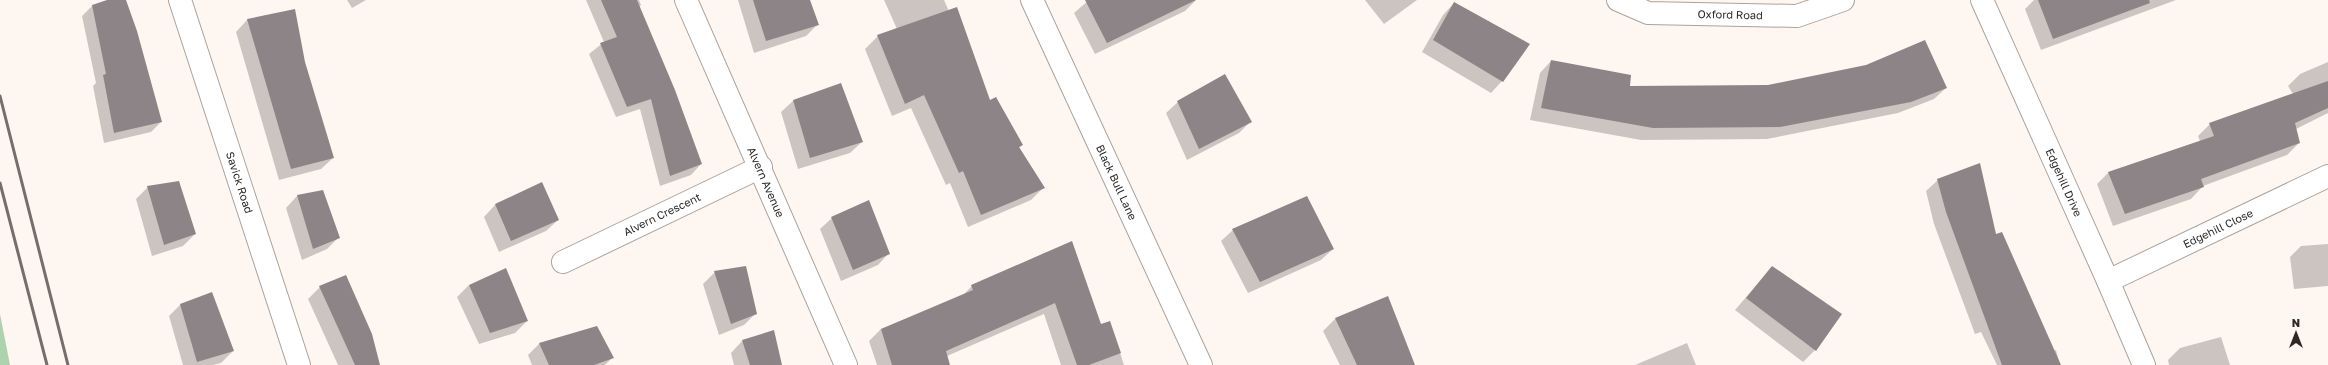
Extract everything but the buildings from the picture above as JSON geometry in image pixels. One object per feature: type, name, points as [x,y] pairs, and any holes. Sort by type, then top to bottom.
[{"type":"street","name":"Savick Road","points":[[180,0],[299,365]]},
{"type":"street","name":"Alvern Avenue","points":[[686,0],[761,167],[846,365]]},
{"type":"street","name":"Black Bull Lane","points":[[1032,0],[1202,365]]},
{"type":"street","name":"Oxford Road","points":[[1618,0],[1648,14],[1797,16],[1843,0]]},
{"type":"street","name":"Edgehill Drive","points":[[1982,0],[2144,365]]},
{"type":"street","name":"Alvern Crescent","points":[[563,262],[761,167]]},
{"type":"street","name":"Edgehill Close","points":[[2108,281],[2328,176]]},
{"type":"green space","points":[[0,314],[10,365],[0,365]]},
{"type":"railway","points":[[0,96],[68,365]]},
{"type":"railway","points":[[0,183],[47,365]]}]
